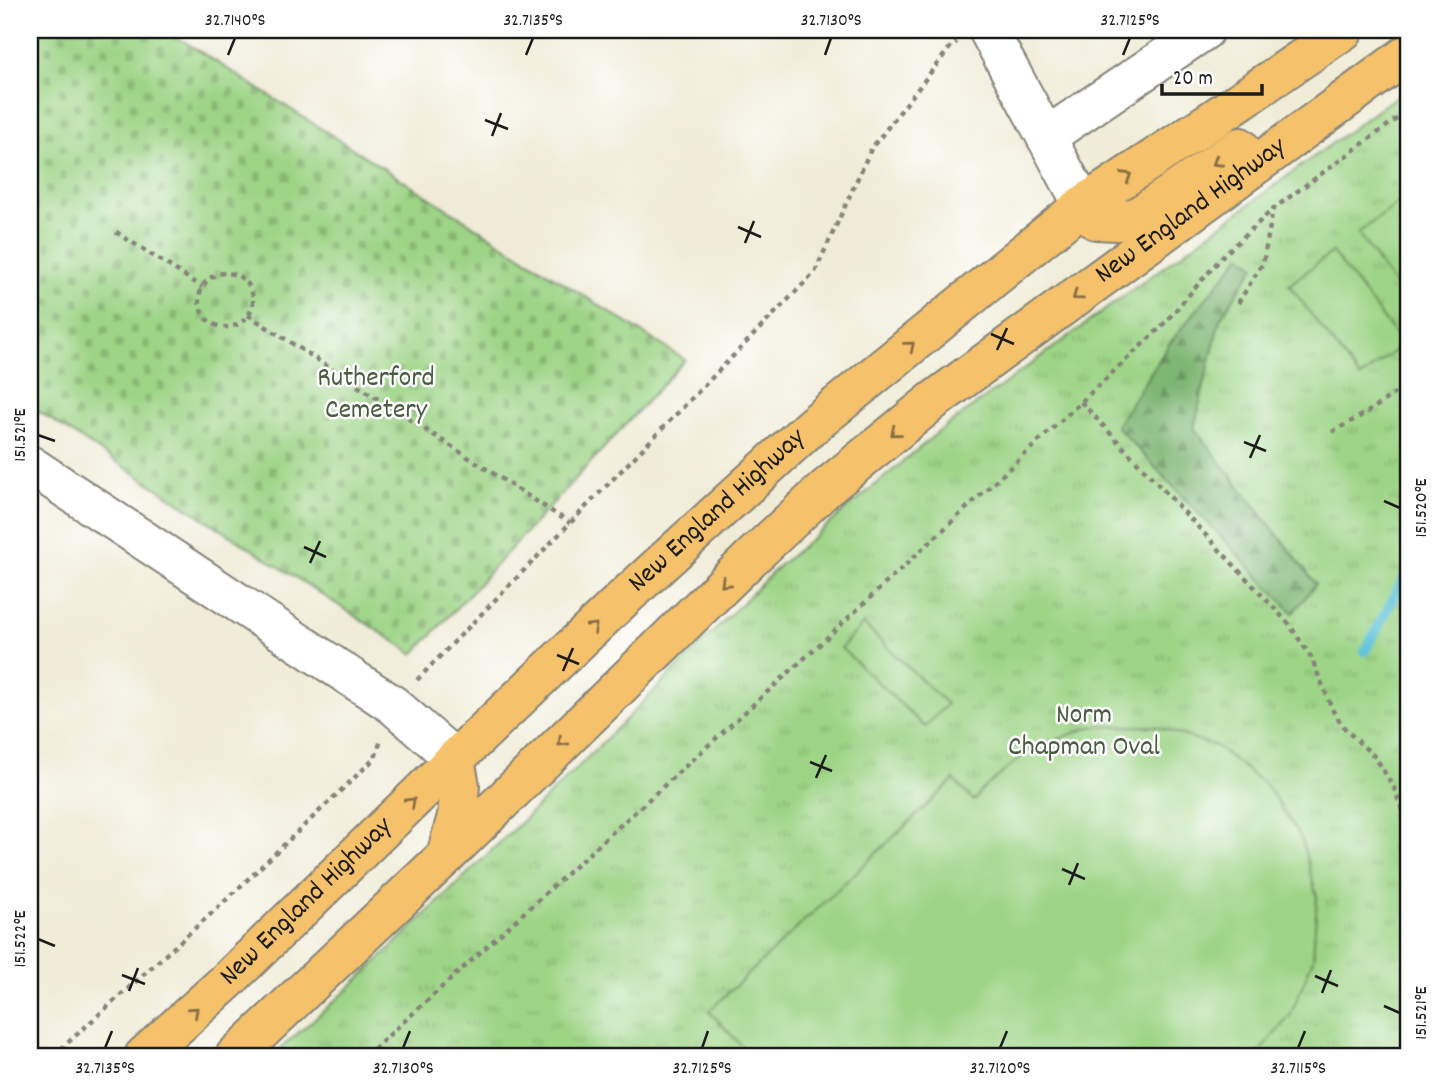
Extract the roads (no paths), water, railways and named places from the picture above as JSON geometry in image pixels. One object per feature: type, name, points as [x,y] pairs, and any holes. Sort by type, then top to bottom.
[{"type":"highway","name":"New England Highway","points":[[144,1056],[227,981],[626,596],[811,426],[1083,205],[1344,30]]},
{"type":"highway","name":"New England Highway","points":[[235,1056],[825,489],[933,401],[1409,53]]},
{"type":"highway","points":[[1083,205],[1096,219],[1117,222],[1137,217],[1252,138],[1324,116]]},
{"type":"highway","points":[[446,856],[457,816],[460,786],[455,759]]},
{"type":"street","points":[[1046,137],[1205,30]]},
{"type":"street","points":[[976,34],[1046,137],[1083,205]]},
{"type":"street","points":[[30,465],[393,705],[455,759]]},
{"type":"waterway","points":[[1365,651],[1409,569]]},
{"type":"park label","name":"Rutherford Cemetery","points":[[376,396]]},
{"type":"park label","name":"Norm Chapman Oval","points":[[1084,733]]}]
